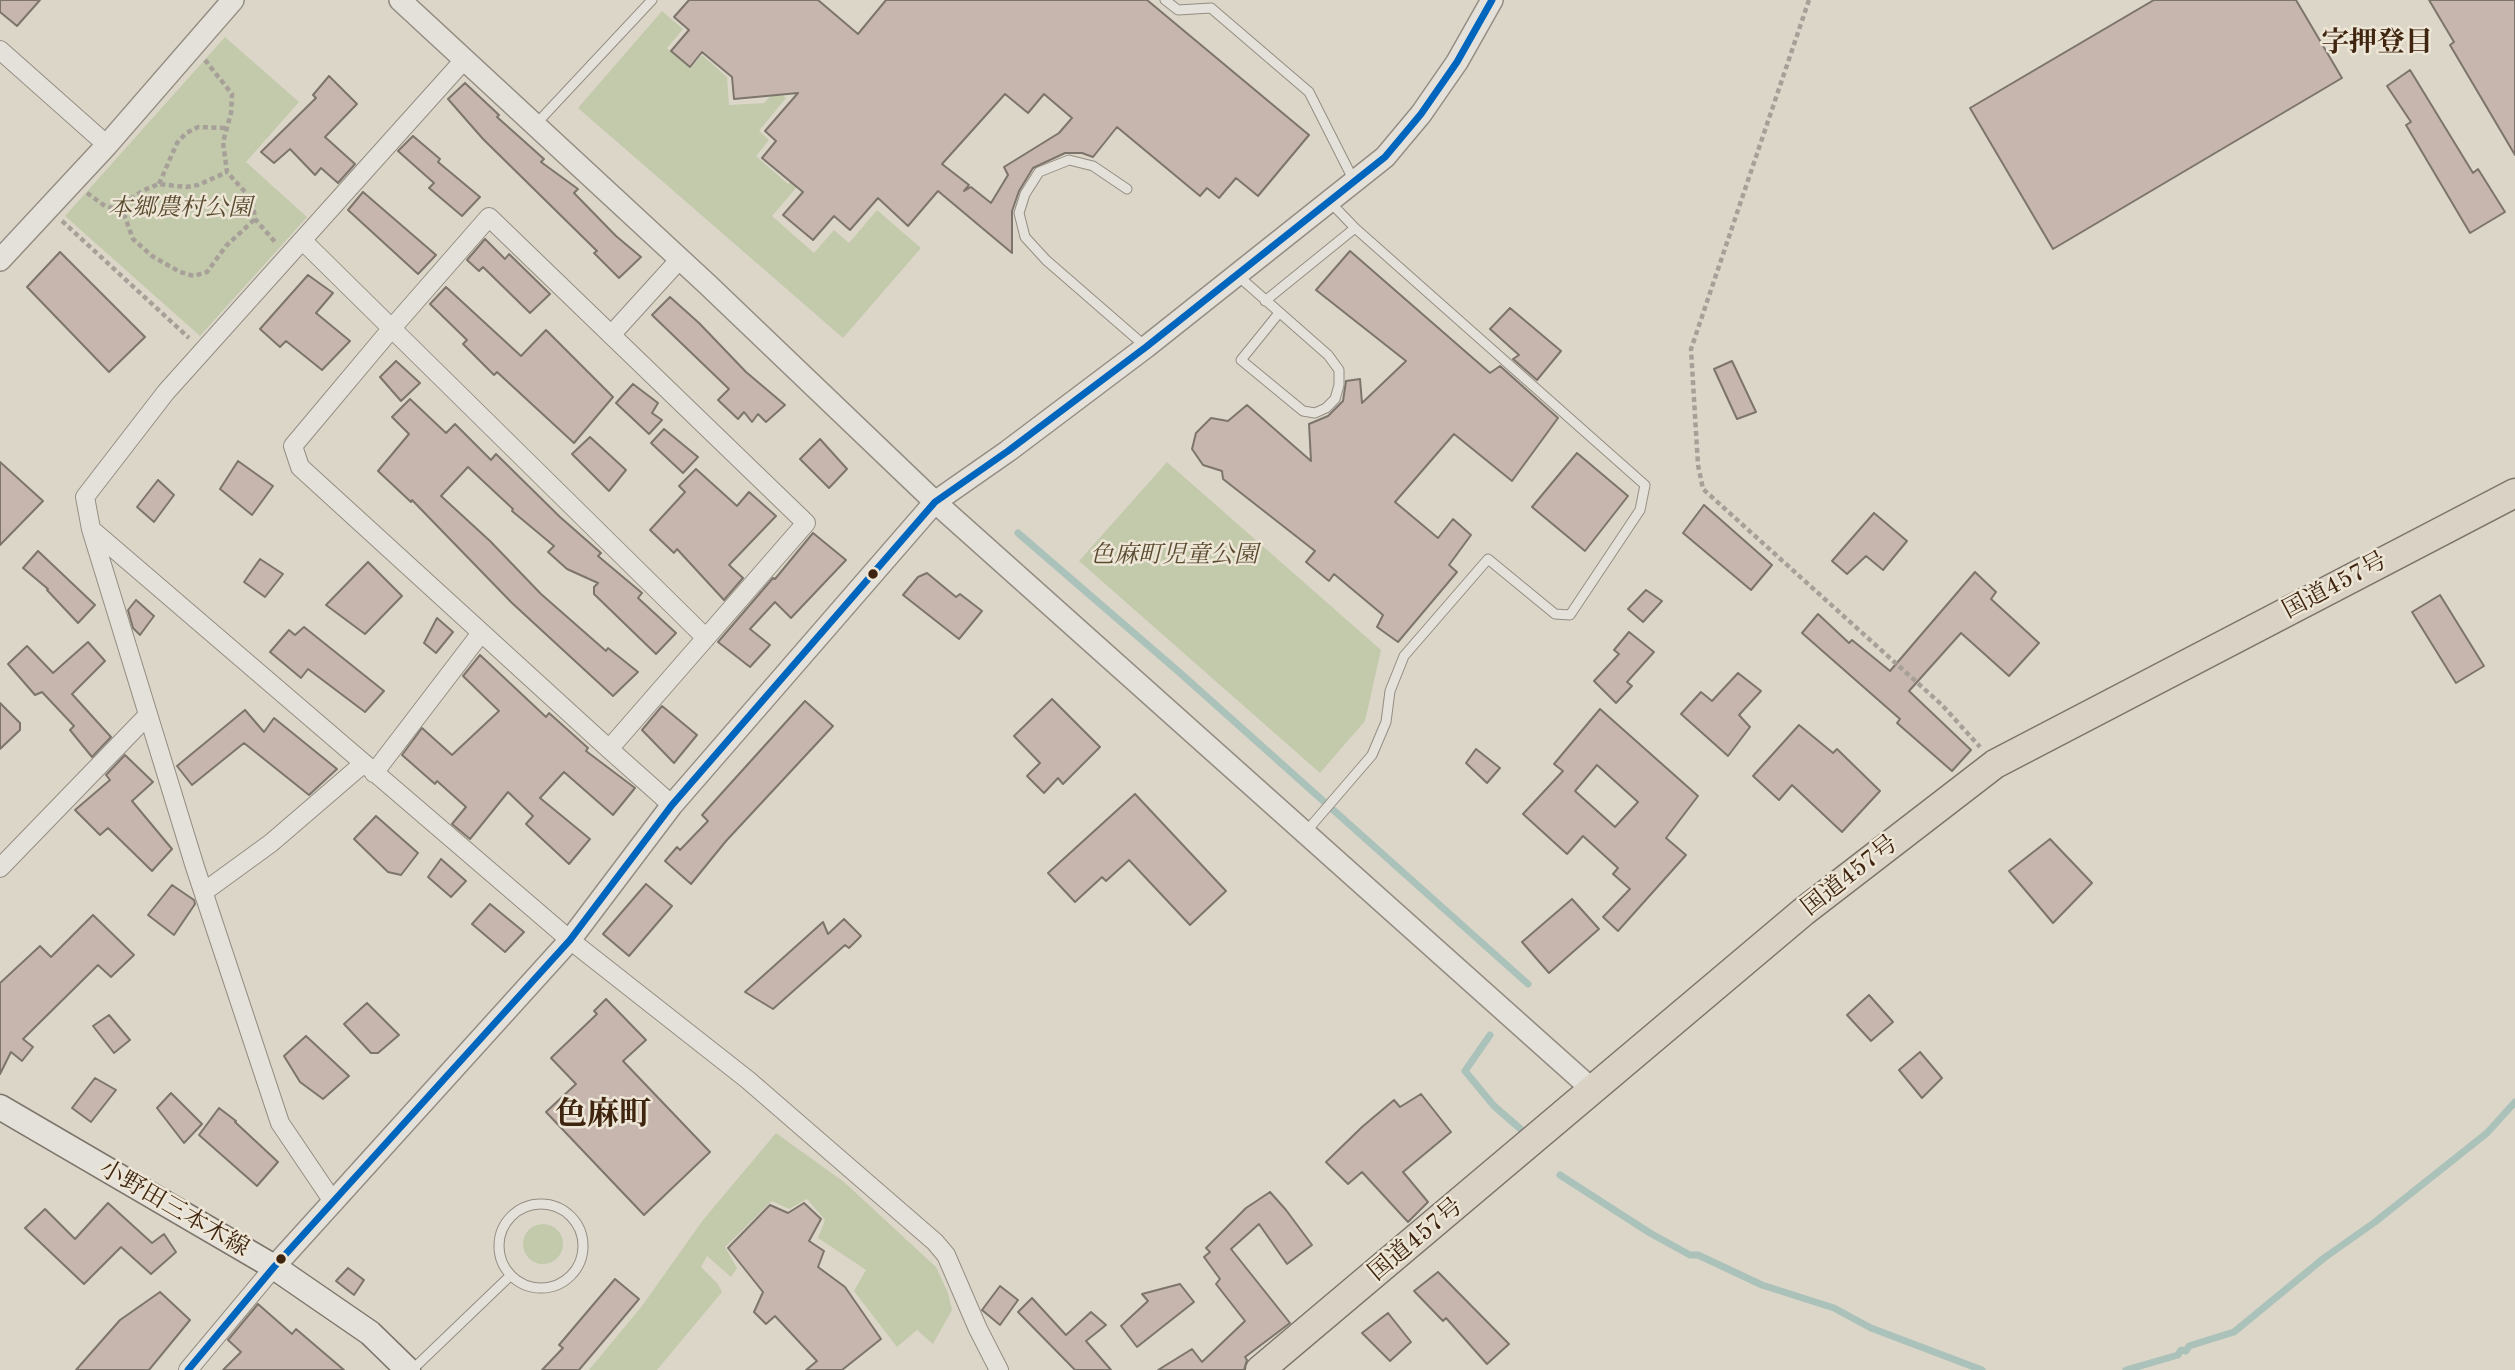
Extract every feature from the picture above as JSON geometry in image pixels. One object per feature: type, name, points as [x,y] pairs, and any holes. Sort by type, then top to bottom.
[{"type":"highway","name":"国道457号","points":[[1261,1370],[1803,912],[1995,764],[2515,493]]},
{"type":"main road","name":"小野田三本木線","points":[[0,1107],[274,1267],[370,1333],[410,1370]]},
{"type":"street","points":[[0,260],[107,145],[233,0]]},
{"type":"street","points":[[400,0],[680,259],[935,502],[1594,1091]]},
{"type":"street","points":[[188,1370],[274,1267],[570,940],[672,805],[935,502],[1008,451],[1146,347],[1385,157],[1421,114],[1457,62],[1492,0]]},
{"type":"street","points":[[0,50],[107,145]]},
{"type":"street","points":[[334,1203],[280,1123],[195,867],[91,529],[85,497],[166,393],[464,60]]},
{"type":"street","points":[[609,749],[806,523],[489,216],[293,446],[300,467],[481,633],[609,749],[672,805]]},
{"type":"street","points":[[303,241],[706,638]]},
{"type":"street","points":[[611,335],[680,259]]},
{"type":"street","points":[[91,529],[570,940],[748,1080],[935,1242],[946,1255],[999,1370]]},
{"type":"street","points":[[205,891],[369,768],[481,633]]},
{"type":"street","points":[[0,868],[148,715]]},
{"type":"lane","points":[[535,125],[652,0]]},
{"type":"lane","points":[[1166,0],[1178,10],[1211,8],[1309,92],[1355,182]]},
{"type":"lane","points":[[1127,189],[1093,166],[1069,160],[1039,172],[1025,194],[1019,213],[1025,237],[1046,260],[1146,347]]},
{"type":"lane","points":[[1304,834],[1372,755],[1386,722],[1390,691],[1404,656],[1488,559],[1555,614],[1570,614],[1640,510],[1646,485],[1355,228],[1330,202]]},
{"type":"lane","points":[[1265,300],[1355,228]]},
{"type":"lane","points":[[1237,275],[1328,355],[1339,370],[1335,399],[1315,413],[1303,411],[1241,360],[1279,313]]},
{"type":"lane","points":[[534,1204],[548,1204],[562,1209],[573,1218],[581,1231],[584,1245],[582,1260],[575,1272],[564,1282],[551,1288],[536,1289],[510,1276],[499,1252],[499,1239],[503,1226],[511,1216],[534,1204]]},
{"type":"lane","points":[[410,1370],[510,1276]]},
{"type":"path","points":[[1809,0],[1690,349],[1698,465],[1703,489],[1942,705],[1995,764]]},
{"type":"path","points":[[191,48],[211,66],[232,94],[231,113],[223,142],[227,172],[246,193],[253,205],[255,219],[289,257]]},
{"type":"path","points":[[159,184],[177,143],[186,133],[198,127],[225,128]]},
{"type":"path","points":[[116,209],[144,190],[159,184],[186,187],[198,185],[227,172]]},
{"type":"path","points":[[74,181],[105,206],[116,209],[125,217],[133,239],[152,256],[180,272],[194,276],[207,272],[226,246],[255,219]]},
{"type":"path","points":[[48,208],[203,351]]},
{"type":"green space","points":[[662,11],[683,29],[667,48],[690,68],[702,55],[727,77],[729,105],[764,103],[776,90],[786,98],[759,131],[769,140],[756,156],[788,184],[796,176],[802,181],[772,216],[814,253],[834,230],[849,243],[877,210],[921,248],[843,338],[578,108]]},
{"type":"green space","name":"本郷農村公園","points":[[225,37],[299,102],[246,162],[307,217],[200,336],[65,216]]},
{"type":"green space","name":"色麻町児童公園","points":[[1167,462],[1381,650],[1365,721],[1320,773],[1079,561]]},
{"type":"green space","points":[[776,1133],[844,1182],[936,1267],[948,1293],[952,1310],[933,1344],[917,1330],[897,1347],[854,1291],[866,1270],[818,1238],[825,1220],[807,1199],[789,1209],[772,1201],[725,1247],[737,1268],[731,1277],[707,1256],[701,1267],[722,1292],[657,1370],[589,1370],[642,1306],[703,1220]]},
{"type":"green space","points":[[543,1224],[557,1230],[563,1244],[557,1258],[543,1264],[529,1258],[523,1244],[529,1230]]},
{"type":"building","points":[[0,0],[40,0],[17,26],[0,12]]},
{"type":"building","points":[[689,0],[818,0],[858,34],[886,0],[1147,0],[1309,135],[1258,196],[1236,178],[1219,198],[1207,188],[1200,196],[1117,127],[1093,157],[1082,153],[1065,153],[1033,168],[1019,191],[1012,211],[1012,253],[938,191],[908,226],[878,198],[850,230],[834,216],[813,240],[783,215],[803,192],[762,158],[776,141],[765,131],[798,93],[734,99],[732,77],[702,52],[690,67],[671,51],[689,30],[674,17]],"holes":[[[1005,94],[1028,113],[1044,94],[1072,118],[1059,133],[1004,167],[1008,175],[991,203],[971,187],[964,191],[969,185],[942,164]]]},
{"type":"building","points":[[2154,0],[2296,0],[2342,78],[2053,249],[1970,108]]},
{"type":"building","points":[[2429,0],[2515,0],[2515,155],[2450,45],[2454,42]]},
{"type":"building","points":[[2410,70],[2473,173],[2478,169],[2505,212],[2470,233],[2406,125],[2411,122],[2387,86]]},
{"type":"building","points":[[329,76],[357,104],[325,137],[355,164],[338,183],[321,168],[315,175],[290,149],[274,163],[261,152],[316,98],[313,95]]},
{"type":"building","points":[[465,83],[499,115],[497,117],[544,159],[541,162],[578,189],[574,193],[641,257],[619,278],[594,253],[597,251],[483,139],[448,99]]},
{"type":"building","points":[[413,136],[440,159],[438,162],[480,197],[462,216],[429,188],[434,183],[398,151]]},
{"type":"building","points":[[363,192],[436,255],[418,274],[348,210]]},
{"type":"building","points":[[485,239],[505,259],[509,254],[550,294],[530,313],[483,267],[479,271],[467,260]]},
{"type":"building","points":[[1350,251],[1490,373],[1500,366],[1558,418],[1512,481],[1454,434],[1395,502],[1438,538],[1453,519],[1471,535],[1449,565],[1457,572],[1398,642],[1377,627],[1383,615],[1334,574],[1329,581],[1306,562],[1315,551],[1223,479],[1222,471],[1203,465],[1192,449],[1196,433],[1211,418],[1228,421],[1247,405],[1311,461],[1309,424],[1328,416],[1343,401],[1346,381],[1360,379],[1362,403],[1406,361],[1316,290]]},
{"type":"building","points":[[60,252],[145,337],[109,372],[27,287]]},
{"type":"building","points":[[308,275],[333,293],[316,313],[350,341],[322,370],[286,341],[280,347],[260,329]]},
{"type":"building","points":[[446,287],[521,356],[546,330],[613,397],[574,443],[497,372],[494,375],[463,344],[467,340],[430,304]]},
{"type":"building","points":[[670,297],[746,372],[785,405],[766,422],[758,414],[752,422],[744,412],[738,419],[718,400],[729,389],[652,315]]},
{"type":"building","points":[[1510,308],[1561,351],[1537,380],[1513,359],[1519,355],[1490,329]]},
{"type":"building","points":[[396,361],[420,383],[401,401],[380,377]]},
{"type":"building","points":[[1732,361],[1756,412],[1737,419],[1714,369]]},
{"type":"building","points":[[633,384],[658,403],[652,413],[662,420],[649,434],[616,403]]},
{"type":"building","points":[[410,399],[446,433],[455,424],[491,460],[496,454],[601,553],[598,556],[642,593],[638,598],[676,633],[656,654],[594,594],[594,587],[598,583],[567,569],[548,552],[554,546],[512,511],[513,509],[468,467],[441,496],[490,541],[541,594],[606,651],[608,648],[638,672],[613,696],[512,603],[412,500],[411,502],[378,471],[409,434],[392,417]]},
{"type":"building","points":[[664,429],[698,457],[683,473],[651,443]]},
{"type":"building","points":[[590,437],[626,470],[609,491],[572,454]]},
{"type":"building","points":[[820,439],[847,469],[829,488],[800,459]]},
{"type":"building","points":[[1577,453],[1628,496],[1585,551],[1532,507]]},
{"type":"building","points":[[238,461],[273,486],[252,515],[220,489]]},
{"type":"building","points":[[0,462],[43,501],[0,545]]},
{"type":"building","points":[[696,469],[737,506],[749,492],[776,516],[729,565],[743,578],[724,600],[677,549],[674,553],[650,530],[685,492],[679,486]]},
{"type":"building","points":[[158,480],[174,495],[154,522],[137,507]]},
{"type":"building","points":[[1704,505],[1772,565],[1751,590],[1683,533]]},
{"type":"building","points":[[1874,513],[1907,541],[1883,570],[1866,556],[1847,574],[1832,561]]},
{"type":"building","points":[[813,533],[846,560],[791,618],[775,602],[750,629],[770,645],[750,667],[718,642]]},
{"type":"building","points":[[38,551],[95,605],[78,623],[48,589],[23,568]]},
{"type":"building","points":[[260,559],[283,574],[265,597],[244,582]]},
{"type":"building","points":[[368,562],[402,596],[365,634],[326,605]]},
{"type":"building","points":[[1975,572],[1996,592],[1991,599],[2039,643],[2009,676],[1961,633],[1909,691],[1971,750],[1952,771],[1897,723],[1900,719],[1802,633],[1818,614],[1849,643],[1852,640],[1890,671]]},
{"type":"building","points":[[927,573],[956,597],[960,594],[982,611],[959,639],[903,595],[918,577]]},
{"type":"building","points":[[1646,590],[1662,601],[1643,622],[1628,609]]},
{"type":"building","points":[[2440,595],[2484,666],[2456,683],[2412,612]]},
{"type":"building","points":[[136,600],[154,616],[140,635],[133,628],[128,610]]},
{"type":"building","points":[[437,618],[453,632],[436,653],[424,643]]},
{"type":"building","points":[[304,627],[384,691],[365,712],[308,669],[301,678],[270,652],[289,630],[295,635]]},
{"type":"building","points":[[1629,632],[1654,652],[1627,682],[1632,686],[1616,703],[1594,681],[1619,654],[1614,650]]},
{"type":"building","points":[[88,642],[105,661],[72,694],[111,737],[92,757],[70,730],[74,726],[42,692],[35,695],[8,664],[27,646],[53,673]]},
{"type":"building","points":[[480,655],[546,717],[549,713],[588,748],[586,751],[635,788],[613,815],[564,772],[540,798],[590,839],[569,864],[526,824],[533,816],[508,792],[470,839],[452,824],[466,807],[402,755],[422,728],[452,755],[499,711],[463,676]]},
{"type":"building","points":[[1738,673],[1761,691],[1739,715],[1750,727],[1728,756],[1681,714],[1701,692],[1712,701]]},
{"type":"building","points":[[1052,699],[1100,747],[1063,784],[1058,778],[1044,793],[1027,776],[1040,763],[1014,736]]},
{"type":"building","points":[[805,701],[833,726],[726,841],[691,884],[665,861],[677,847],[680,850],[708,821],[702,815]]},
{"type":"building","points":[[0,703],[20,723],[20,730],[0,749]]},
{"type":"building","points":[[662,706],[697,735],[674,763],[642,730]]},
{"type":"building","points":[[1600,709],[1698,796],[1666,838],[1686,855],[1618,931],[1603,917],[1630,889],[1613,874],[1618,868],[1583,836],[1567,854],[1523,814],[1563,771],[1554,764]],"holes":[[[1597,765],[1638,802],[1615,827],[1575,791]]]},
{"type":"building","points":[[245,710],[264,732],[274,718],[337,769],[309,795],[244,743],[192,785],[177,766]]},
{"type":"building","points":[[1799,725],[1833,753],[1837,749],[1880,791],[1842,832],[1792,785],[1779,800],[1753,776]]},
{"type":"building","points":[[1476,749],[1500,768],[1487,783],[1466,763]]},
{"type":"building","points":[[125,755],[153,782],[132,801],[172,849],[152,871],[108,828],[100,835],[75,810],[110,780],[106,775]]},
{"type":"building","points":[[1135,794],[1226,891],[1190,925],[1129,860],[1106,881],[1102,877],[1075,902],[1048,873]]},
{"type":"building","points":[[376,816],[418,853],[401,875],[388,872],[354,839]]},
{"type":"building","points":[[2050,839],[2092,883],[2053,923],[2009,871]]},
{"type":"building","points":[[441,859],[466,881],[451,897],[428,877]]},
{"type":"building","points":[[646,884],[672,906],[629,956],[603,934]]},
{"type":"building","points":[[172,885],[194,900],[195,904],[174,935],[148,915]]},
{"type":"building","points":[[1572,899],[1599,929],[1549,973],[1522,942]]},
{"type":"building","points":[[490,904],[524,932],[505,952],[472,924]]},
{"type":"building","points":[[93,915],[134,955],[111,977],[98,965],[23,1039],[33,1047],[22,1061],[11,1052],[0,1074],[0,983],[40,946],[51,957]]},
{"type":"building","points":[[844,919],[861,936],[849,948],[845,945],[773,1009],[745,992],[823,922],[828,934]]},
{"type":"building","points":[[1869,995],[1893,1022],[1871,1041],[1847,1015]]},
{"type":"building","points":[[606,999],[646,1040],[623,1061],[710,1152],[644,1215],[546,1112],[576,1084],[551,1058],[597,1014],[594,1011]]},
{"type":"building","points":[[367,1003],[399,1035],[378,1053],[371,1053],[344,1024]]},
{"type":"building","points":[[109,1015],[130,1040],[114,1053],[93,1026]]},
{"type":"building","points":[[306,1036],[349,1076],[323,1099],[300,1082],[284,1056]]},
{"type":"building","points":[[1920,1052],[1942,1078],[1922,1098],[1899,1070]]},
{"type":"building","points":[[95,1078],[116,1090],[91,1122],[72,1108]]},
{"type":"building","points":[[171,1093],[202,1124],[184,1143],[157,1108]]},
{"type":"building","points":[[1421,1094],[1451,1132],[1403,1172],[1428,1202],[1408,1222],[1362,1172],[1348,1184],[1326,1162],[1394,1100],[1400,1107]]},
{"type":"building","points":[[219,1108],[278,1162],[257,1186],[199,1135]]},
{"type":"building","points":[[1270,1192],[1312,1245],[1287,1264],[1259,1224],[1231,1249],[1290,1323],[1245,1357],[1247,1360],[1244,1370],[1158,1370],[1192,1349],[1202,1362],[1245,1321],[1216,1284],[1220,1279],[1204,1257],[1210,1252],[1206,1248],[1246,1208]]},
{"type":"building","points":[[108,1203],[152,1243],[164,1234],[176,1252],[151,1274],[121,1247],[84,1284],[25,1228],[45,1209],[75,1239]]},
{"type":"building","points":[[804,1203],[821,1219],[809,1241],[824,1251],[818,1267],[845,1287],[881,1339],[842,1370],[806,1370],[817,1361],[775,1316],[766,1324],[754,1312],[763,1292],[728,1248],[770,1205],[788,1213]]},
{"type":"building","points":[[348,1268],[364,1280],[354,1295],[336,1281]]},
{"type":"building","points":[[1438,1272],[1509,1344],[1487,1364],[1446,1318],[1443,1321],[1414,1291]]},
{"type":"building","points":[[615,1279],[639,1299],[579,1370],[542,1370],[563,1348],[559,1345]]},
{"type":"building","points":[[1180,1284],[1194,1302],[1137,1347],[1121,1326],[1148,1301],[1142,1294]]},
{"type":"building","points":[[1000,1286],[1018,1300],[1000,1325],[982,1310]]},
{"type":"building","points":[[160,1292],[190,1320],[149,1370],[76,1370],[120,1320]]},
{"type":"building","points":[[1032,1298],[1066,1335],[1091,1312],[1106,1325],[1086,1341],[1111,1370],[1075,1370],[1018,1312]]},
{"type":"building","points":[[258,1304],[292,1334],[296,1329],[344,1370],[223,1370],[241,1352],[228,1340]]},
{"type":"building","points":[[1388,1313],[1411,1342],[1390,1361],[1362,1333]]},
{"type":"waterway","points":[[1018,533],[1179,672],[1528,984]]},
{"type":"waterway","points":[[1490,1035],[1465,1071],[1494,1106],[1524,1132]]},
{"type":"waterway","points":[[2126,1370],[2178,1355],[2189,1346],[2234,1332],[2324,1258],[2375,1222],[2487,1133],[2515,1102]]},
{"type":"waterway","points":[[1560,1175],[1650,1233],[1690,1255],[1698,1255],[1762,1285],[1834,1308],[1871,1328],[1982,1370]]},
{"type":"transit line","points":[[188,1370],[274,1267],[570,940],[672,805],[935,502],[1008,451],[1146,347],[1385,157],[1421,114],[1457,62],[1492,0]]},
{"type":"district","name":"字押登目","points":[[2377,44]]},
{"type":"district","name":"色麻町","points":[[603,1116]]}]
